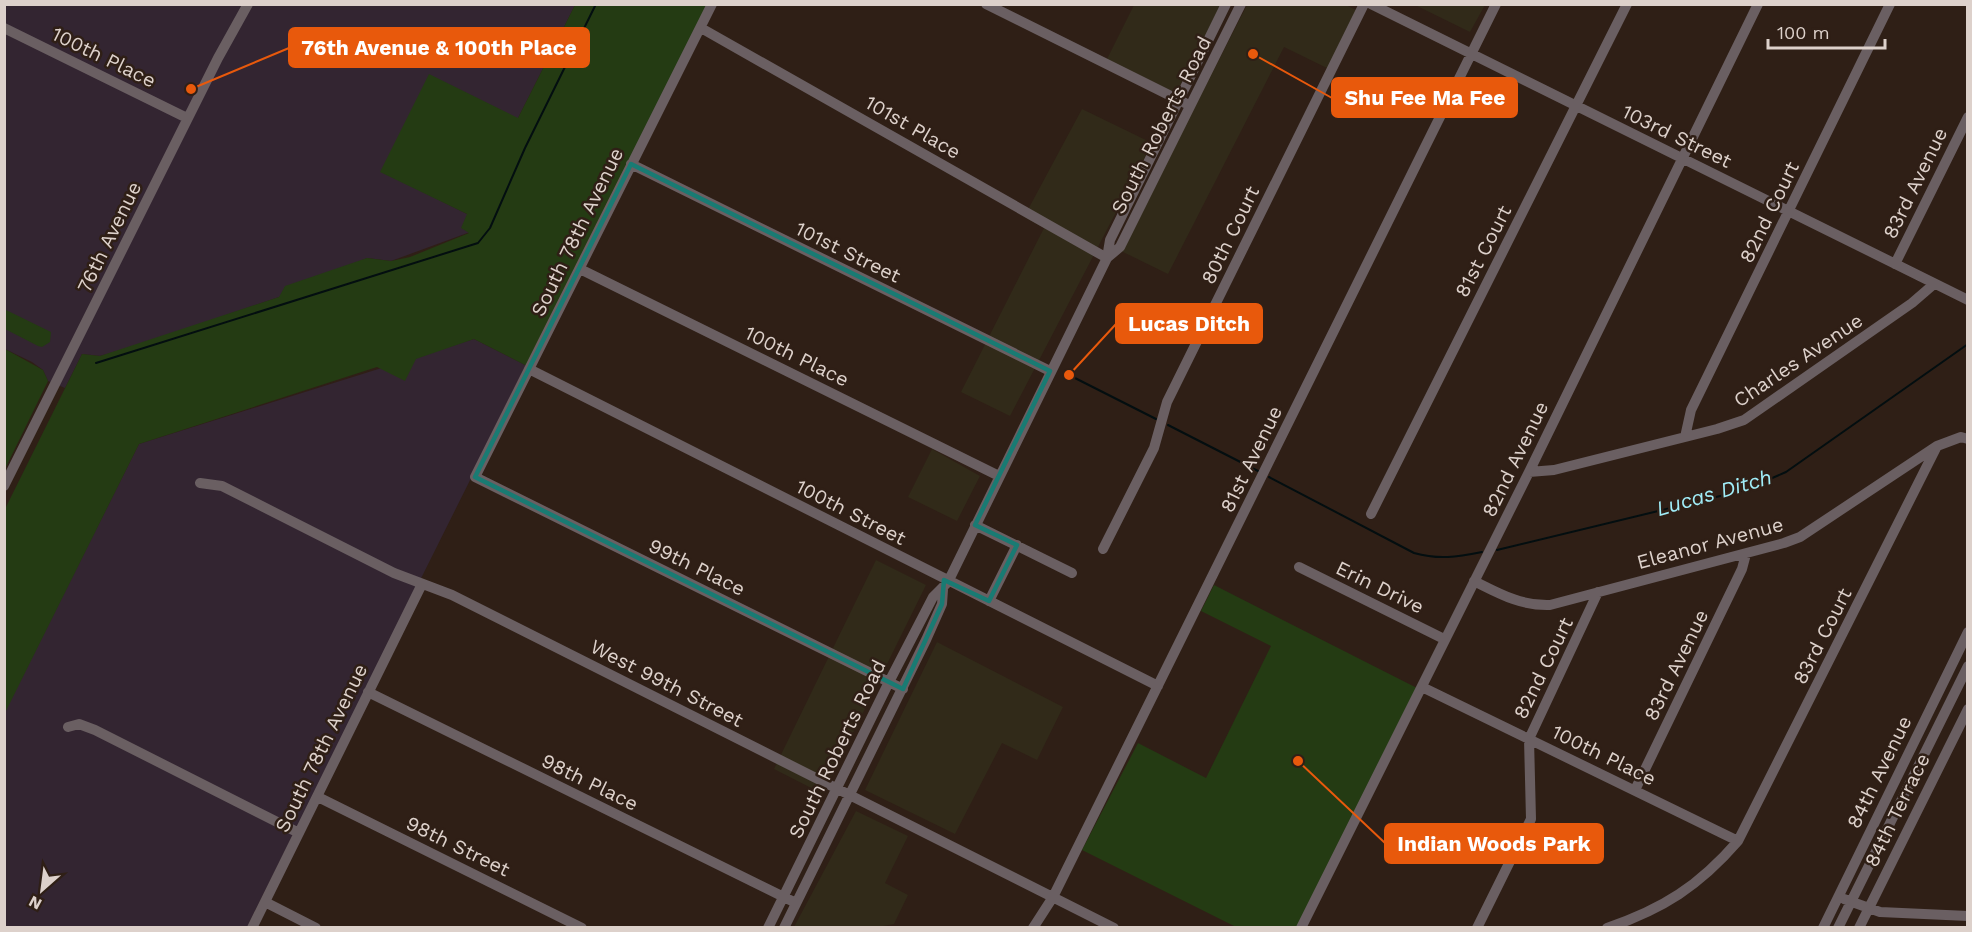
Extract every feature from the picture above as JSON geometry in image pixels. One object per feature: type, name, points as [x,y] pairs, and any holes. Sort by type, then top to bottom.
[{"type":"street","name":"76th Avenue","points":[[4,486],[187,118],[248,4]]},
{"type":"street","name":"South 78th Avenue","points":[[475,477],[712,4]]},
{"type":"street","points":[[986,4],[1191,105]]},
{"type":"street","name":"South Roberts Road","points":[[784,927],[903,689],[942,604],[946,586],[1107,258],[1110,240],[1226,4]]},
{"type":"street","name":"South Roberts Road","points":[[1107,258],[1120,247],[1241,4]]},
{"type":"street","name":"80th Court","points":[[1103,549],[1154,448],[1167,402],[1364,4]]},
{"type":"street","name":"103rd Street","points":[[1371,4],[1968,300]]},
{"type":"street","name":"81st Avenue","points":[[1033,927],[1053,897],[1496,4]]},
{"type":"street","name":"81st Court","points":[[1371,514],[1627,4]]},
{"type":"street","name":"82nd Avenue","points":[[1301,927],[1529,471],[1758,4]]},
{"type":"street","name":"82nd Court","points":[[1685,437],[1691,410],[1890,4]]},
{"type":"street","name":"100th Place","points":[[4,28],[187,118]]},
{"type":"street","name":"101st Place","points":[[701,28],[1107,258]]},
{"type":"street","name":"83rd Avenue","points":[[1895,264],[1968,117]]},
{"type":"street","name":"101st Street","points":[[631,164],[1050,371]]},
{"type":"street","name":"100th Place","points":[[580,269],[999,476]]},
{"type":"street","name":"Charles Avenue","points":[[1529,471],[1554,470],[1685,437],[1731,425],[1757,413],[1912,303],[1934,284]]},
{"type":"street","name":"100th Street","points":[[529,369],[946,586],[989,602],[1158,686]]},
{"type":"street","name":"Eleanor Avenue","points":[[1474,581],[1514,601],[1534,606],[1550,605],[1746,554],[1800,537],[1936,446],[1961,437],[1968,439]]},
{"type":"street","name":"83rd Court","points":[[1607,927],[1670,903],[1696,882],[1738,841],[1936,446]]},
{"type":"street","name":"99th Place","points":[[475,477],[903,689]]},
{"type":"street","name":"West 99th Street","points":[[200,483],[222,486],[422,584],[463,600],[1114,927]]},
{"type":"street","points":[[975,525],[1072,573]]},
{"type":"street","points":[[989,602],[1017,545]]},
{"type":"street","name":"83rd Avenue","points":[[1635,790],[1742,568],[1746,554]]},
{"type":"street","name":"Erin Drive","points":[[1299,567],[1444,639]]},
{"type":"street","name":"South 78th Avenue","points":[[252,927],[422,584]]},
{"type":"street","name":"South Roberts Road","points":[[768,927],[933,597],[946,586]]},
{"type":"street","name":"82nd Court","points":[[1478,927],[1531,819],[1529,739],[1598,592]]},
{"type":"street","name":"84th Avenue","points":[[1823,927],[1968,632]]},
{"type":"street","name":"84th Avenue","points":[[1838,927],[1968,666]]},
{"type":"street","name":"100th Place","points":[[1422,687],[1738,841]]},
{"type":"street","name":"98th Place","points":[[369,692],[796,903]]},
{"type":"street","name":"84th Terrace","points":[[1858,927],[1968,709]]},
{"type":"street","points":[[68,727],[79,724],[95,730],[299,833]]},
{"type":"street","name":"98th Street","points":[[318,796],[582,927]]},
{"type":"street","points":[[1839,896],[1850,903],[1868,909],[1968,915]]},
{"type":"street","points":[[265,902],[316,927]]},
{"type":"highlighted area","points":[[631,164],[1050,371],[975,525],[1017,545],[989,601],[944,580],[942,604],[903,689],[475,477]]},
{"type":"shaded area","points":[[1485,4],[1470,32],[1415,5]]},
{"type":"shaded area","points":[[4,5],[575,5],[518,118],[381,171],[467,214],[470,232],[391,261],[367,258],[279,297],[144,343],[100,356],[82,354],[65,388],[48,381],[43,370],[32,362],[5,349]]},
{"type":"shaded area","points":[[1134,5],[1221,5],[1176,93],[1107,59]]},
{"type":"shaded area","points":[[1247,5],[1346,5],[1360,12],[1331,70],[1284,47],[1168,274],[1121,251]]},
{"type":"shaded area","points":[[1082,109],[1152,143],[1010,416],[961,392],[1044,228],[1024,217]]},
{"type":"shaded area","points":[[474,339],[527,366],[247,927],[5,927],[4,713],[139,444]]},
{"type":"shaded area","points":[[932,449],[980,476],[957,521],[908,497]]},
{"type":"shaded area","points":[[876,560],[926,585],[823,794],[774,769]]},
{"type":"shaded area","points":[[937,642],[1063,707],[1037,760],[1002,743],[955,834],[865,790]]},
{"type":"shaded area","points":[[856,811],[908,836],[885,883],[908,895],[894,924],[873,928],[794,927]]},
{"type":"green space","points":[[575,5],[708,5],[527,366],[474,339],[416,359],[405,381],[377,367],[139,444],[5,713],[5,509],[82,354],[100,356],[279,297],[285,286],[367,258],[391,261],[410,257],[469,233],[461,228],[467,214],[380,172],[429,74],[518,118]]},
{"type":"green space","points":[[4,309],[51,332],[50,342],[42,347],[38,346],[5,329]]},
{"type":"green space","points":[[5,349],[43,370],[48,381],[5,469]]},
{"type":"green space","points":[[1214,585],[1417,688],[1298,927],[1236,927],[1082,850],[1138,743],[1206,778],[1271,646],[1201,611]]},
{"type":"waterway","points":[[96,363],[478,243],[490,228],[525,148],[596,4]]},
{"type":"waterway","name":"Lucas Ditch","points":[[1497,550],[1745,490],[1786,472],[1968,344]]},
{"type":"waterway","name":"Lucas Ditch","points":[[1069,375],[1156,419]]},
{"type":"waterway","name":"Lucas Ditch","points":[[1168,425],[1258,471]]},
{"type":"waterway","name":"Lucas Ditch","points":[[1269,477],[1414,553],[1448,557],[1482,552]]},
{"type":"place","name":"Shu Fee Ma Fee","points":[[1253,54]]},
{"type":"place","name":"76th Avenue & 100th Place","points":[[191,89]]},
{"type":"place","name":"Lucas Ditch","points":[[1069,375]]},
{"type":"place","name":"Indian Woods Park","points":[[1298,761]]}]
